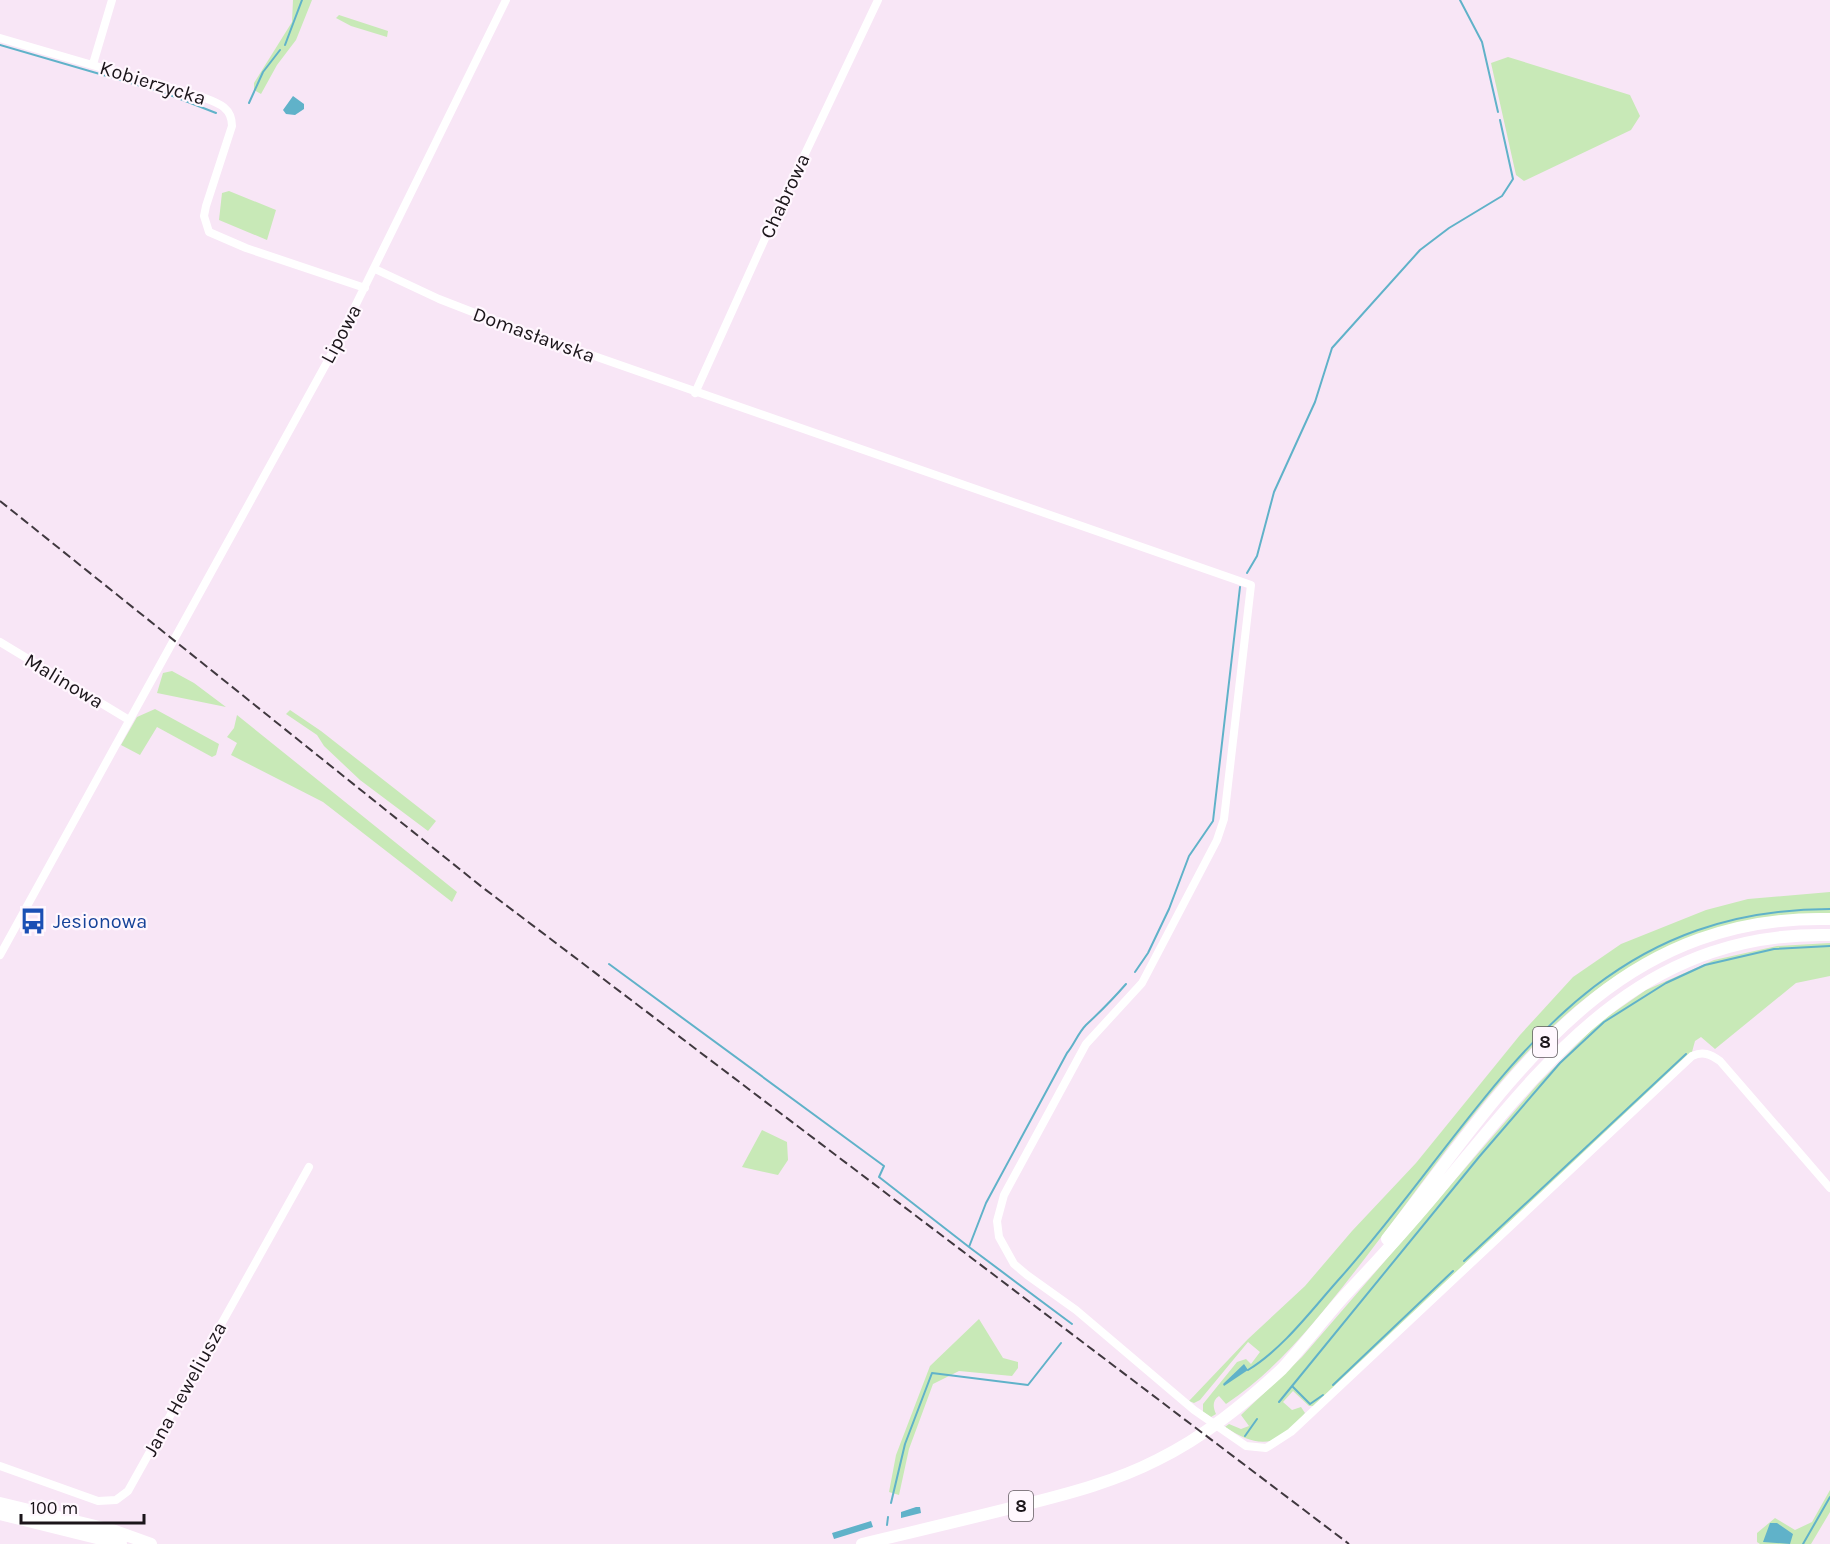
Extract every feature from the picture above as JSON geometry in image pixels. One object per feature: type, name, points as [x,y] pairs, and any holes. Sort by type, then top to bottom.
[{"type":"highway","name":"8","points":[[1347,1293],[1496,1096],[1558,1029],[1599,993],[1657,958],[1717,934],[1766,923],[1830,919]]},
{"type":"highway","name":"8","points":[[862,1544],[1066,1494],[1129,1473],[1174,1450],[1233,1412],[1282,1369],[1548,1061],[1614,1002],[1652,979],[1707,955],[1764,940],[1830,935]]},
{"type":"highway","points":[[0,1503],[112,1530],[151,1544]]},
{"type":"highway","points":[[0,1514],[121,1544]]},
{"type":"street","points":[[93,64],[112,0]]},
{"type":"street","name":"Lipowa","points":[[129,720],[365,288],[506,0]]},
{"type":"street","name":"Chabrowa","points":[[695,393],[878,0]]},
{"type":"street","name":"Kobierzycka","points":[[0,38],[202,97],[223,106],[230,113],[232,126],[204,216],[209,232],[218,238],[365,288]]},
{"type":"street","name":"Domasławska","points":[[375,268],[439,299],[511,327],[1251,585],[1224,819],[1217,840],[1142,983],[1086,1044],[1004,1195],[997,1221],[999,1237],[1014,1264],[1076,1310],[1194,1410],[1233,1438],[1246,1446],[1266,1448],[1291,1432],[1685,1063],[1699,1053],[1713,1056],[1720,1061],[1830,1188]]},
{"type":"street","name":"Malinowa","points":[[0,642],[129,720]]},
{"type":"street","points":[[0,955],[129,720]]},
{"type":"street","name":"Jana Heweliusza","points":[[0,1466],[98,1502],[116,1500],[128,1491],[309,1167]]},
{"type":"green space","points":[[293,0],[312,0],[296,40],[277,65],[261,94],[254,90],[254,83],[292,22]]},
{"type":"green space","points":[[339,15],[388,31],[387,37],[351,26],[336,18]]},
{"type":"green space","points":[[1508,57],[1630,95],[1640,116],[1631,130],[1524,181],[1516,175],[1491,63]]},
{"type":"green space","points":[[229,191],[276,210],[267,240],[219,220],[222,193]]},
{"type":"green space","points":[[172,671],[194,683],[226,707],[157,693],[163,673]]},
{"type":"green space","points":[[155,709],[219,744],[216,755],[212,757],[157,727],[140,755],[121,745],[137,717]]},
{"type":"green space","points":[[290,710],[321,731],[436,821],[428,831],[360,780],[324,746],[317,735],[286,714]]},
{"type":"green space","points":[[237,715],[457,892],[452,902],[323,802],[231,755],[237,743],[227,737],[234,728]]},
{"type":"green space","points":[[1830,892],[1830,913],[1744,922],[1670,946],[1605,983],[1549,1030],[1498,1085],[1338,1293],[1278,1361],[1262,1377],[1226,1404],[1219,1396],[1214,1404],[1216,1414],[1211,1417],[1203,1412],[1203,1404],[1237,1362],[1246,1359],[1251,1364],[1260,1352],[1248,1342],[1200,1400],[1194,1403],[1189,1401],[1248,1339],[1305,1286],[1352,1231],[1416,1163],[1520,1035],[1573,977],[1621,944],[1706,910],[1748,899]]},
{"type":"green space","points":[[1830,943],[1830,976],[1796,983],[1715,1049],[1701,1037],[1695,1041],[1692,1052],[1314,1406],[1309,1406],[1293,1391],[1283,1402],[1292,1410],[1301,1407],[1305,1413],[1287,1433],[1277,1439],[1258,1441],[1248,1439],[1225,1427],[1229,1424],[1241,1429],[1249,1426],[1241,1415],[1302,1357],[1537,1085],[1597,1024],[1646,990],[1714,960],[1777,946]]},
{"type":"green space","points":[[762,1130],[787,1142],[788,1160],[778,1175],[742,1167]]},
{"type":"green space","points":[[979,1319],[1003,1358],[1018,1362],[1018,1368],[1012,1376],[959,1371],[933,1384],[909,1449],[899,1495],[889,1492],[896,1455],[930,1366]]},
{"type":"green space","points":[[1830,1490],[1830,1512],[1811,1544],[1760,1544],[1757,1542],[1757,1533],[1775,1518],[1795,1530],[1812,1522]]},
{"type":"water","points":[[293,96],[304,104],[304,109],[295,115],[286,114],[283,110]]},
{"type":"water","points":[[1244,1364],[1248,1370],[1224,1386],[1223,1384]]},
{"type":"water","points":[[920,1507],[921,1513],[901,1518],[901,1512]]},
{"type":"water","points":[[871,1521],[873,1527],[834,1539],[832,1533]]},
{"type":"water","points":[[1770,1523],[1777,1523],[1793,1534],[1790,1544],[1763,1542]]},
{"type":"waterway","points":[[285,45],[302,0]]},
{"type":"waterway","points":[[1460,0],[1482,42],[1498,112]]},
{"type":"waterway","points":[[0,45],[165,93],[216,113]]},
{"type":"waterway","points":[[249,103],[263,72],[280,50]]},
{"type":"waterway","points":[[1247,573],[1257,556],[1274,492],[1315,402],[1332,348],[1420,250],[1449,228],[1502,196],[1513,179],[1500,120]]},
{"type":"waterway","points":[[1135,972],[1148,953],[1169,909],[1189,856],[1213,821],[1240,587]]},
{"type":"waterway","points":[[1248,1370],[1274,1351],[1309,1314],[1394,1213],[1493,1087],[1545,1030],[1601,981],[1666,943],[1741,918],[1830,909]]},
{"type":"waterway","points":[[1279,1402],[1479,1157],[1560,1063],[1604,1022],[1666,983],[1705,965],[1774,949],[1830,946]]},
{"type":"waterway","points":[[609,964],[884,1166],[879,1177],[969,1247]]},
{"type":"waterway","points":[[1072,1324],[969,1247],[986,1203],[1067,1053],[1083,1028],[1126,984]]},
{"type":"waterway","points":[[1464,1261],[1686,1054]]},
{"type":"waterway","points":[[1333,1385],[1453,1271]]},
{"type":"waterway","points":[[891,1503],[905,1444],[932,1373],[1028,1385],[1061,1343]]},
{"type":"waterway","points":[[1292,1386],[1310,1404],[1323,1395]]},
{"type":"waterway","points":[[1245,1436],[1257,1419]]},
{"type":"waterway","points":[[1803,1544],[1830,1497]]},
{"type":"waterway","points":[[887,1525],[888,1517]]},
{"type":"railway","points":[[0,501],[482,887],[1349,1544]]},
{"type":"place","name":"Jesionowa","points":[[33,921]]}]
